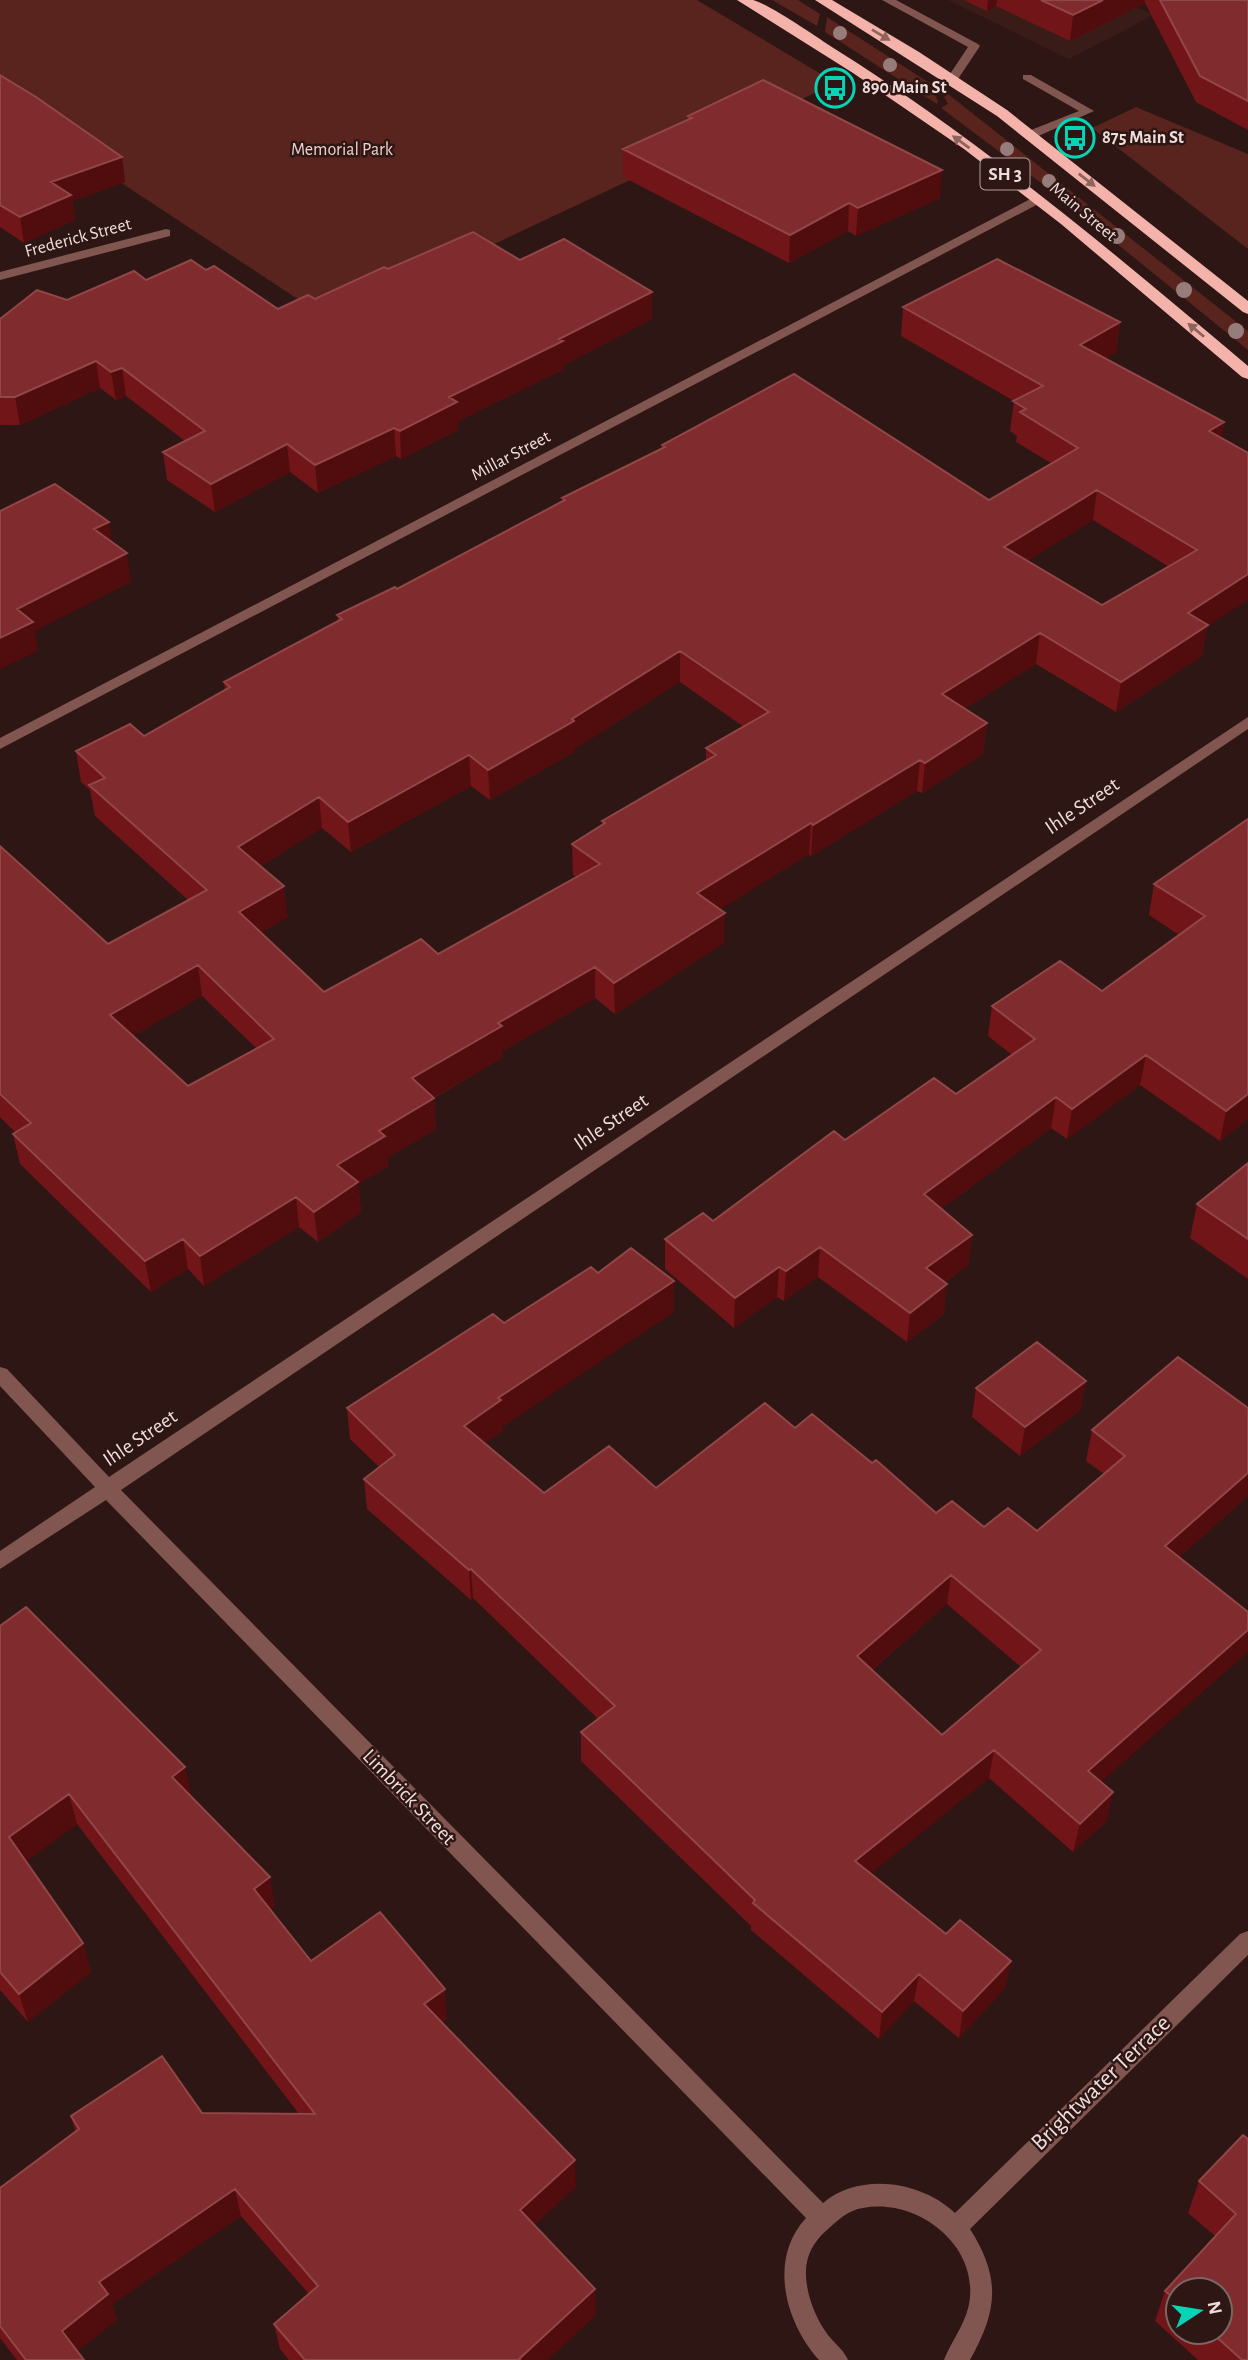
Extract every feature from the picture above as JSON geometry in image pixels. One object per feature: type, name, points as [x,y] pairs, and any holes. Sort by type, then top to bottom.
[{"type":"highway","name":"Main Street","points":[[744,0],[907,102],[1038,199],[1248,374]]},
{"type":"highway","name":"Main Street","points":[[822,0],[952,80],[1030,135],[1248,309]]},
{"type":"street","points":[[888,0],[974,47],[952,80]]},
{"type":"street","points":[[1027,77],[1088,111],[1030,135]]},
{"type":"street","name":"Millar Street","points":[[0,744],[1038,199]]},
{"type":"street","name":"Frederick Street","points":[[0,276],[166,233]]},
{"type":"street","name":"Ihle Street","points":[[0,1561],[106,1487],[1248,722]]},
{"type":"street","name":"Limbrick Street","points":[[0,1374],[69,1444],[106,1487],[821,2217]]},
{"type":"street","name":"Brightwater Terrace","points":[[956,2227],[1248,1941]]},
{"type":"street","points":[[828,2358],[804,2319],[794,2278],[800,2242],[821,2217],[846,2199],[873,2194],[894,2195],[922,2203],[956,2227],[975,2256],[982,2288],[975,2326],[957,2360]]},
{"type":"shaded area","points":[[948,0],[1120,0],[1154,15],[1069,59]]},
{"type":"green space","name":"Memorial Park","points":[[0,0],[697,0],[836,83],[331,321],[0,103]]},
{"type":"green space","points":[[772,0],[798,0],[820,14],[817,26]]},
{"type":"green space","points":[[827,17],[942,91],[934,93],[937,104],[825,32]]},
{"type":"green space","points":[[948,94],[1248,331],[1248,350],[1053,192],[941,108],[948,104],[944,97]]},
{"type":"green space","points":[[1136,107],[1248,154],[1248,249],[1092,128]]},
{"type":"building","points":[[1041,0],[1103,0],[1073,15]]},
{"type":"building","points":[[1160,0],[1248,0],[1248,101],[1200,76]]},
{"type":"building","points":[[0,75],[122,157],[51,182],[71,195],[20,217],[0,205]]},
{"type":"building","points":[[763,80],[942,170],[858,208],[849,203],[790,235],[623,149],[692,118],[688,116]]},
{"type":"building","points":[[473,232],[520,260],[564,239],[652,292],[559,339],[563,341],[449,397],[457,402],[400,431],[394,428],[315,465],[287,444],[211,484],[163,452],[205,431],[122,368],[111,372],[96,361],[15,397],[0,397],[0,319],[37,290],[67,300],[134,271],[146,280],[191,260],[206,270],[214,266],[278,309],[308,295],[315,299],[384,267],[388,269]]},
{"type":"building","points":[[997,259],[1120,322],[1080,345],[1224,422],[1209,431],[1248,453],[1248,574],[1188,613],[1208,625],[1121,682],[1040,633],[942,694],[987,723],[925,763],[920,760],[697,893],[725,913],[614,983],[595,967],[498,1023],[502,1026],[412,1078],[434,1098],[379,1131],[385,1136],[337,1165],[358,1182],[314,1212],[296,1197],[200,1256],[183,1239],[145,1261],[13,1134],[31,1123],[0,1094],[0,846],[108,944],[207,890],[89,785],[105,778],[76,751],[130,724],[144,736],[230,687],[224,682],[342,619],[337,615],[395,587],[397,589],[565,500],[562,498],[665,447],[662,445],[794,374],[989,500],[1078,448],[1020,412],[1026,409],[1013,401],[1043,386],[903,307]],"holes":[[[1097,490],[1197,550],[1102,605],[1004,547]],[[680,651],[769,712],[706,748],[716,755],[602,821],[605,823],[572,844],[600,864],[438,954],[421,939],[324,992],[239,912],[284,886],[238,847],[319,797],[348,822],[469,755],[488,770],[574,721],[572,719]],[[198,965],[274,1039],[188,1086],[110,1015]]]},
{"type":"building","points":[[55,484],[109,522],[94,529],[127,553],[17,609],[33,622],[0,638],[0,511]]},
{"type":"building","points":[[1248,819],[1248,1094],[1226,1111],[1146,1055],[1072,1109],[1056,1097],[924,1194],[972,1235],[926,1268],[947,1284],[910,1313],[820,1247],[786,1271],[779,1267],[735,1298],[665,1239],[703,1213],[713,1221],[834,1131],[845,1140],[934,1078],[956,1094],[1035,1039],[992,1006],[1060,961],[1102,991],[1205,916],[1154,884]]},
{"type":"building","points":[[1248,1163],[1248,1239],[1197,1204]]},
{"type":"building","points":[[631,1248],[674,1281],[498,1398],[501,1400],[464,1426],[544,1493],[609,1446],[656,1488],[765,1403],[795,1428],[812,1414],[872,1463],[876,1460],[936,1513],[952,1501],[984,1527],[1008,1508],[1037,1531],[1125,1456],[1092,1430],[1178,1357],[1248,1408],[1248,1473],[1165,1546],[1248,1612],[1248,1630],[1088,1771],[1113,1792],[1080,1824],[994,1750],[855,1861],[946,1934],[960,1920],[1011,1961],[963,2011],[919,1974],[882,2012],[753,1903],[755,1900],[581,1732],[615,1706],[471,1569],[364,1479],[395,1455],[347,1408],[493,1314],[504,1323],[591,1267],[598,1273]],"holes":[[[951,1575],[1041,1650],[942,1735],[857,1656]]]},
{"type":"building","points":[[1037,1342],[1086,1381],[1025,1427],[976,1388]]},
{"type":"building","points":[[26,1607],[185,1767],[172,1777],[270,1877],[254,1889],[311,1961],[380,1912],[445,1989],[424,2004],[575,2160],[520,2210],[595,2289],[520,2360],[305,2360],[274,2324],[318,2286],[235,2189],[99,2282],[108,2294],[62,2331],[84,2360],[26,2360],[0,2326],[0,2188],[79,2129],[71,2116],[162,2056],[202,2113],[315,2114],[69,1794],[9,1837],[83,1943],[19,1994],[0,1972],[0,1626]]},
{"type":"building","points":[[1243,2135],[1248,2139],[1248,2360],[1242,2360],[1226,2346],[1234,2346],[1234,2276],[1179,2276],[1236,2214],[1199,2181]]},
{"type":"place","name":"890 Main St","points":[[835,88]]},
{"type":"place","name":"875 Main St","points":[[1075,138]]}]
